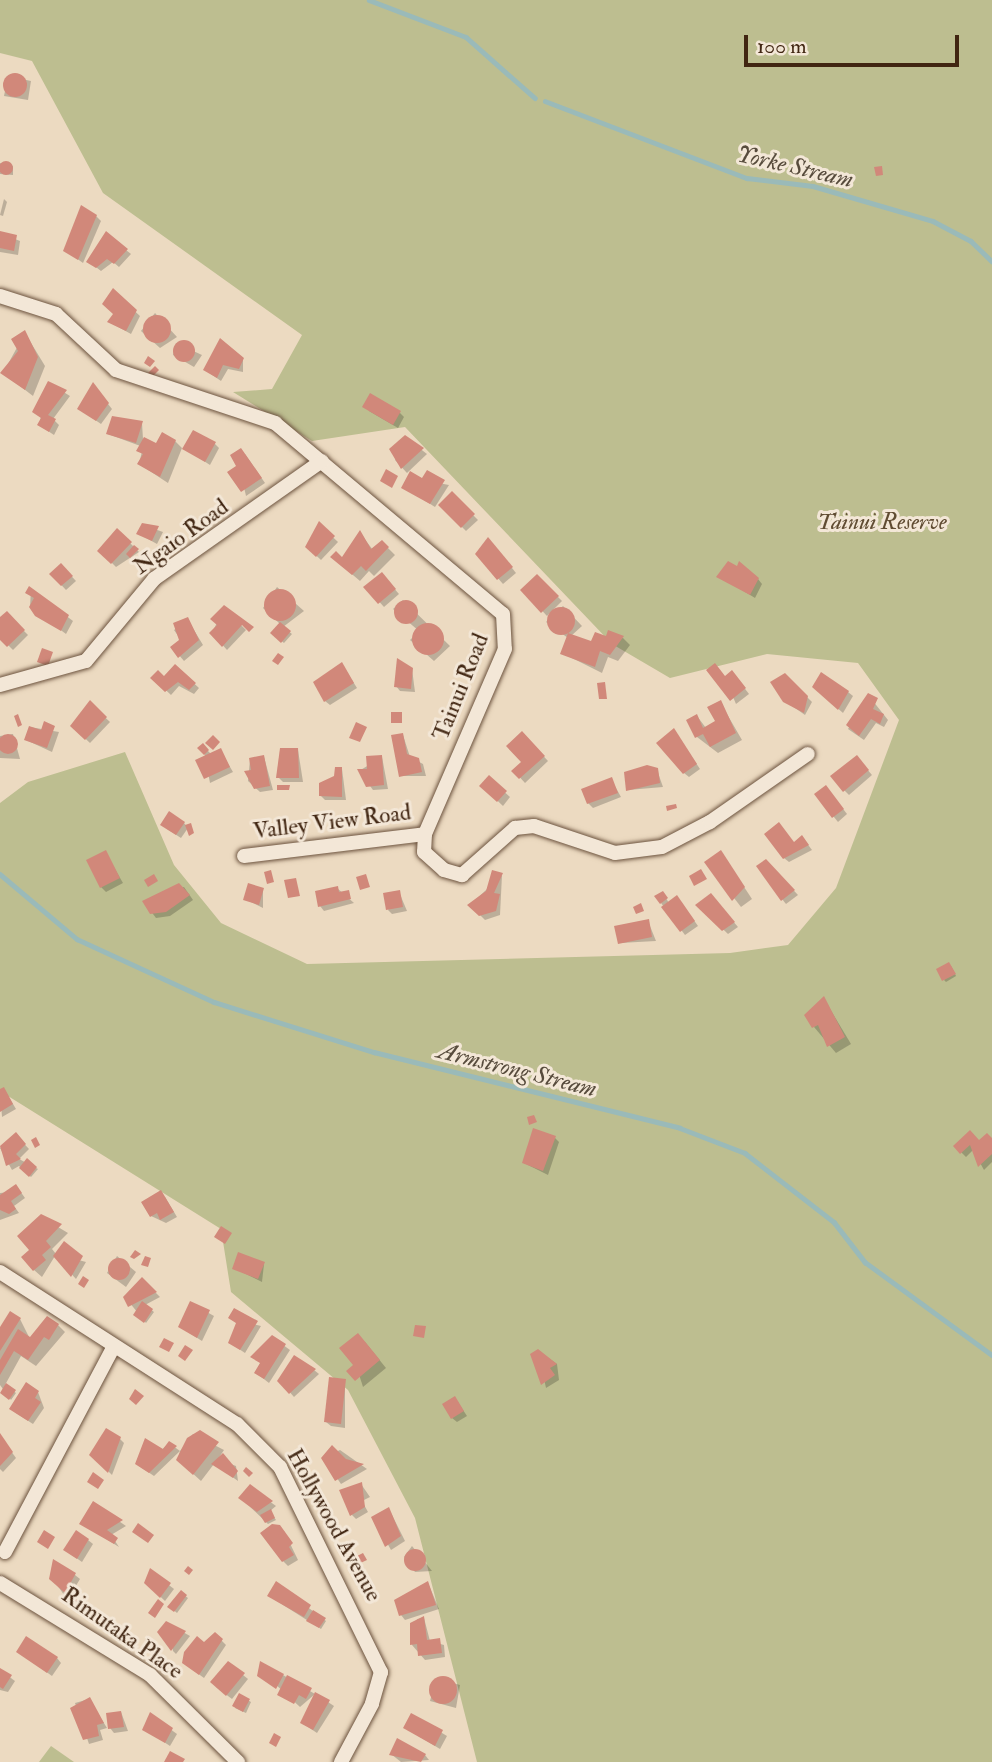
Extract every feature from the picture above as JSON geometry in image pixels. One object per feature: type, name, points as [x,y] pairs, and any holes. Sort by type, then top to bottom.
[{"type":"street","name":"Tainui Road","points":[[0,296],[56,314],[116,370],[275,423],[503,614],[505,649],[425,834]]},
{"type":"street","name":"Ngaio Road","points":[[0,685],[86,661],[154,579],[322,461]]},
{"type":"street","points":[[425,834],[425,852],[462,875],[515,828],[534,825],[615,853],[662,847],[710,822],[808,754]]},
{"type":"street","name":"Valley View Road","points":[[244,856],[425,834]]},
{"type":"street","name":"Hollywood Avenue","points":[[0,1272],[237,1424],[280,1468],[381,1671],[341,1762]]},
{"type":"street","points":[[5,1552],[114,1346]]},
{"type":"street","name":"Rimutaka Place","points":[[0,1583],[150,1675],[238,1762]]},
{"type":"green space","name":"Tainui Reserve","points":[[0,0],[992,0],[992,1762],[477,1762],[415,1518],[348,1390],[231,1292],[221,1229],[0,1091],[0,803],[28,782],[125,752],[174,865],[221,923],[307,964],[730,953],[788,945],[836,888],[899,720],[858,663],[767,654],[670,678],[612,644],[405,427],[312,441],[233,392],[272,389],[302,335],[103,193],[32,61],[0,53]]},
{"type":"green space","points":[[51,1746],[74,1762],[39,1762]]},
{"type":"building","points":[[15,73],[24,76],[27,85],[24,94],[15,97],[6,94],[3,85],[6,76]]},
{"type":"building","points":[[6,161],[11,163],[11,173],[6,175],[1,173],[-1,168],[1,163]]},
{"type":"building","points":[[882,166],[883,175],[876,176],[874,167]]},
{"type":"building","points":[[81,205],[97,215],[78,260],[63,251]]},
{"type":"building","points":[[0,231],[17,235],[14,251],[0,248]]},
{"type":"building","points":[[106,231],[128,249],[114,264],[107,259],[96,268],[86,262]]},
{"type":"building","points":[[113,288],[137,310],[126,331],[107,322],[113,314],[102,304]]},
{"type":"building","points":[[157,315],[167,319],[171,329],[167,339],[157,343],[147,339],[143,329],[147,319]]},
{"type":"building","points":[[25,330],[38,357],[25,390],[0,373],[18,351],[11,339]]},
{"type":"building","points":[[220,338],[244,358],[239,369],[223,365],[217,378],[203,370]]},
{"type":"building","points":[[180,340],[188,340],[195,347],[195,355],[188,362],[180,362],[173,355],[173,347]]},
{"type":"building","points":[[148,356],[155,361],[150,367],[144,363]]},
{"type":"building","points":[[155,366],[159,370],[152,377],[148,373]]},
{"type":"building","points":[[48,381],[67,390],[48,415],[56,419],[49,432],[37,425],[41,418],[32,412]]},
{"type":"building","points":[[93,382],[109,403],[96,421],[77,409]]},
{"type":"building","points":[[370,393],[401,411],[393,425],[362,407]]},
{"type":"building","points":[[112,416],[143,421],[136,443],[106,434]]},
{"type":"building","points":[[193,430],[216,442],[205,462],[182,449]]},
{"type":"building","points":[[162,432],[176,440],[160,477],[137,464],[143,454],[136,451],[144,437],[156,443]]},
{"type":"building","points":[[405,435],[424,448],[401,469],[389,449]]},
{"type":"building","points":[[241,448],[262,478],[241,492],[227,472],[236,466],[230,455]]},
{"type":"building","points":[[386,469],[398,476],[392,488],[380,481]]},
{"type":"building","points":[[427,470],[445,480],[430,504],[401,488],[410,471],[422,478]]},
{"type":"building","points":[[452,491],[475,514],[461,528],[438,505]]},
{"type":"building","points":[[319,521],[335,536],[316,557],[305,547]]},
{"type":"building","points":[[142,523],[159,526],[152,541],[136,534]]},
{"type":"building","points":[[117,528],[132,542],[111,564],[97,551]]},
{"type":"building","points":[[360,530],[371,549],[382,540],[389,547],[366,571],[361,566],[352,575],[330,557],[336,551],[342,557]]},
{"type":"building","points":[[488,537],[513,567],[497,580],[475,554]]},
{"type":"building","points":[[134,545],[139,549],[130,558],[126,554]]},
{"type":"building","points":[[728,561],[737,566],[739,561],[759,578],[750,595],[716,577]]},
{"type":"building","points":[[61,563],[73,576],[61,586],[49,574]]},
{"type":"building","points":[[382,572],[396,589],[378,604],[363,587]]},
{"type":"building","points":[[537,574],[559,596],[541,613],[520,590]]},
{"type":"building","points":[[29,586],[69,615],[61,631],[35,616],[29,607],[34,598],[25,593]]},
{"type":"building","points":[[280,589],[291,594],[296,605],[291,616],[280,621],[269,616],[264,605],[269,594]]},
{"type":"building","points":[[406,600],[414,604],[418,612],[414,620],[406,624],[398,620],[394,612],[398,604]]},
{"type":"building","points":[[224,605],[254,627],[249,632],[242,625],[222,647],[209,633],[217,625],[210,619]]},
{"type":"building","points":[[561,607],[571,611],[575,621],[571,631],[561,635],[551,631],[547,621],[551,611]]},
{"type":"building","points":[[7,611],[25,630],[7,647],[0,640],[0,617]]},
{"type":"building","points":[[188,617],[199,640],[178,658],[170,647],[179,640],[173,623]]},
{"type":"building","points":[[280,622],[291,631],[281,643],[270,633]]},
{"type":"building","points":[[428,623],[439,628],[444,639],[439,650],[428,655],[417,650],[412,639],[417,628]]},
{"type":"building","points":[[608,630],[624,636],[610,655],[600,651],[595,667],[560,654],[568,633],[591,641],[595,632],[606,636]]},
{"type":"building","points":[[42,648],[53,652],[48,666],[37,662]]},
{"type":"building","points":[[278,653],[284,657],[278,665],[272,661]]},
{"type":"building","points":[[397,658],[413,668],[411,689],[394,687]]},
{"type":"building","points":[[342,662],[354,683],[324,702],[313,682]]},
{"type":"building","points":[[715,663],[725,676],[732,670],[746,688],[730,701],[706,670]]},
{"type":"building","points":[[175,664],[196,683],[189,690],[178,682],[165,692],[150,678],[158,670],[164,676]]},
{"type":"building","points":[[821,672],[849,691],[838,710],[812,687]]},
{"type":"building","points":[[785,673],[808,696],[804,713],[783,702],[770,682]]},
{"type":"building","points":[[605,682],[607,699],[599,699],[597,683]]},
{"type":"building","points":[[868,693],[878,698],[873,709],[884,714],[880,724],[871,719],[859,736],[846,725]]},
{"type":"building","points":[[90,700],[107,717],[85,740],[70,726]]},
{"type":"building","points":[[721,700],[736,733],[710,747],[703,734],[695,738],[686,720],[697,714],[703,728],[715,721],[707,707]]},
{"type":"building","points":[[391,712],[402,712],[402,723],[391,723]]},
{"type":"building","points":[[18,714],[22,725],[18,727],[14,716]]},
{"type":"building","points":[[44,721],[55,726],[47,748],[24,740],[29,726],[41,730]]},
{"type":"building","points":[[356,722],[367,727],[360,742],[349,738]]},
{"type":"building","points":[[674,728],[697,764],[683,774],[656,743]]},
{"type":"building","points":[[522,731],[545,756],[519,779],[511,771],[521,762],[506,746]]},
{"type":"building","points":[[403,733],[407,754],[419,758],[422,772],[399,777],[391,735]]},
{"type":"building","points":[[8,734],[15,737],[18,744],[15,751],[8,754],[1,751],[-2,744],[1,737]]},
{"type":"building","points":[[213,735],[220,742],[213,750],[205,743]]},
{"type":"building","points":[[203,743],[209,750],[204,755],[197,748]]},
{"type":"building","points":[[221,748],[230,767],[204,779],[195,760]]},
{"type":"building","points":[[280,748],[298,748],[299,778],[276,778]]},
{"type":"building","points":[[264,755],[270,786],[254,789],[244,771],[251,770],[249,758]]},
{"type":"building","points":[[382,755],[384,785],[366,787],[357,769],[367,769],[366,756]]},
{"type":"building","points":[[857,755],[869,770],[843,792],[830,776]]},
{"type":"building","points":[[647,765],[658,768],[660,783],[626,791],[624,772]]},
{"type":"building","points":[[335,767],[342,767],[342,797],[319,796],[319,783],[334,776]]},
{"type":"building","points":[[489,775],[507,791],[497,802],[479,786]]},
{"type":"building","points":[[612,777],[618,793],[587,804],[581,789]]},
{"type":"building","points":[[277,785],[290,785],[289,790],[277,790]]},
{"type":"building","points":[[826,785],[844,809],[832,818],[814,794]]},
{"type":"building","points":[[676,804],[677,808],[667,811],[666,806]]},
{"type":"building","points":[[169,811],[185,822],[176,835],[160,825]]},
{"type":"building","points":[[779,822],[794,842],[802,835],[809,845],[783,859],[764,834]]},
{"type":"building","points":[[191,823],[194,833],[189,836],[185,825]]},
{"type":"building","points":[[106,850],[120,878],[100,888],[86,860]]},
{"type":"building","points":[[721,850],[745,887],[732,901],[704,862]]},
{"type":"building","points":[[766,859],[795,890],[781,901],[756,866]]},
{"type":"building","points":[[701,869],[707,879],[694,886],[689,876]]},
{"type":"building","points":[[271,870],[274,882],[267,884],[264,872]]},
{"type":"building","points":[[492,870],[503,873],[494,893],[500,894],[496,911],[479,916],[467,905],[486,891]]},
{"type":"building","points":[[154,874],[158,881],[148,887],[144,880]]},
{"type":"building","points":[[366,874],[370,887],[360,890],[356,877]]},
{"type":"building","points":[[296,878],[300,896],[288,898],[284,880]]},
{"type":"building","points":[[179,883],[190,895],[166,912],[150,914],[142,901]]},
{"type":"building","points":[[248,883],[264,888],[259,905],[243,900]]},
{"type":"building","points":[[338,886],[339,892],[349,890],[351,899],[318,907],[315,891]]},
{"type":"building","points":[[400,890],[403,907],[386,910],[383,893]]},
{"type":"building","points":[[663,891],[668,898],[660,904],[654,896]]},
{"type":"building","points":[[711,893],[735,922],[722,931],[695,905]]},
{"type":"building","points":[[677,895],[695,921],[680,932],[661,907]]},
{"type":"building","points":[[641,903],[644,911],[636,914],[633,907]]},
{"type":"building","points":[[649,919],[652,937],[618,944],[614,926]]},
{"type":"building","points":[[949,962],[956,974],[942,981],[936,969]]},
{"type":"building","points":[[824,996],[845,1037],[827,1047],[818,1025],[812,1028],[804,1015]]},
{"type":"building","points":[[4,1087],[13,1104],[0,1112],[0,1089]]},
{"type":"building","points":[[534,1115],[537,1122],[529,1125],[527,1117]]},
{"type":"building","points":[[533,1128],[556,1136],[543,1171],[522,1163]]},
{"type":"building","points":[[970,1130],[979,1140],[987,1133],[992,1138],[992,1154],[978,1167],[970,1145],[960,1154],[953,1146]]},
{"type":"building","points":[[16,1132],[26,1144],[16,1154],[21,1159],[6,1166],[0,1146]]},
{"type":"building","points":[[36,1137],[40,1145],[35,1148],[31,1140]]},
{"type":"building","points":[[27,1158],[37,1167],[29,1177],[19,1168]]},
{"type":"building","points":[[16,1184],[22,1193],[11,1201],[16,1209],[9,1214],[0,1210],[0,1195]]},
{"type":"building","points":[[161,1190],[174,1212],[160,1220],[157,1213],[150,1217],[141,1202]]},
{"type":"building","points":[[41,1214],[62,1224],[46,1241],[51,1247],[42,1255],[46,1260],[33,1271],[21,1257],[29,1250],[17,1236]]},
{"type":"building","points":[[221,1226],[232,1233],[225,1244],[214,1237]]},
{"type":"building","points":[[64,1241],[83,1256],[71,1277],[53,1256]]},
{"type":"building","points":[[135,1250],[141,1254],[134,1259],[130,1257]]},
{"type":"building","points":[[238,1252],[265,1262],[258,1279],[232,1269]]},
{"type":"building","points":[[145,1256],[151,1258],[148,1267],[141,1265]]},
{"type":"building","points":[[115,1258],[123,1258],[130,1265],[130,1273],[123,1280],[115,1280],[108,1273],[108,1265]]},
{"type":"building","points":[[83,1276],[89,1280],[84,1288],[78,1284]]},
{"type":"building","points":[[142,1277],[157,1292],[128,1307],[123,1297]]},
{"type":"building","points":[[142,1301],[153,1309],[144,1323],[133,1315]]},
{"type":"building","points":[[190,1301],[210,1310],[197,1338],[178,1327]]},
{"type":"building","points":[[234,1308],[258,1321],[240,1350],[228,1343],[236,1323],[228,1318]]},
{"type":"building","points":[[10,1311],[21,1318],[0,1351],[0,1327]]},
{"type":"building","points":[[47,1316],[59,1324],[49,1340],[44,1337],[28,1360],[14,1351],[0,1375],[0,1360],[18,1329],[30,1337]]},
{"type":"building","points":[[415,1325],[426,1326],[424,1338],[413,1336]]},
{"type":"building","points":[[358,1333],[380,1360],[355,1381],[346,1371],[353,1365],[339,1348]]},
{"type":"building","points":[[272,1335],[286,1344],[264,1379],[254,1373],[260,1363],[250,1357]]},
{"type":"building","points":[[164,1338],[174,1343],[169,1352],[159,1347]]},
{"type":"building","points":[[185,1345],[193,1350],[185,1361],[178,1356]]},
{"type":"building","points":[[538,1349],[557,1364],[550,1368],[555,1375],[541,1385],[530,1354]]},
{"type":"building","points":[[294,1355],[316,1369],[289,1394],[277,1381]]},
{"type":"building","points":[[329,1377],[346,1379],[341,1424],[324,1422]]},
{"type":"building","points":[[26,1382],[39,1391],[35,1398],[41,1402],[28,1421],[9,1409]]},
{"type":"building","points":[[6,1383],[16,1390],[9,1400],[0,1393]]},
{"type":"building","points":[[135,1389],[144,1396],[136,1405],[129,1399]]},
{"type":"building","points":[[455,1396],[464,1411],[451,1419],[442,1404]]},
{"type":"building","points":[[106,1428],[121,1437],[108,1473],[89,1455]]},
{"type":"building","points":[[200,1430],[219,1442],[193,1475],[176,1460],[187,1438]]},
{"type":"building","points":[[0,1433],[13,1452],[0,1466]]},
{"type":"building","points":[[145,1438],[163,1449],[169,1441],[177,1446],[149,1473],[135,1464]]},
{"type":"building","points":[[332,1445],[346,1459],[364,1464],[335,1481],[321,1458]]},
{"type":"building","points":[[223,1453],[238,1471],[233,1478],[211,1464]]},
{"type":"building","points":[[246,1467],[253,1473],[249,1477],[243,1471]]},
{"type":"building","points":[[93,1472],[104,1480],[98,1489],[87,1482]]},
{"type":"building","points":[[362,1482],[365,1507],[350,1516],[339,1490]]},
{"type":"building","points":[[250,1484],[273,1501],[257,1512],[238,1498]]},
{"type":"building","points":[[93,1501],[123,1520],[107,1530],[118,1538],[114,1544],[79,1524]]},
{"type":"building","points":[[389,1507],[401,1536],[385,1547],[371,1517]]},
{"type":"building","points":[[271,1509],[275,1518],[265,1523],[260,1515]]},
{"type":"building","points":[[138,1523],[154,1535],[148,1543],[132,1532]]},
{"type":"building","points":[[272,1524],[280,1525],[293,1543],[289,1547],[294,1555],[282,1562],[260,1533]]},
{"type":"building","points":[[44,1530],[55,1537],[48,1549],[37,1542]]},
{"type":"building","points":[[76,1530],[89,1539],[77,1559],[63,1550]]},
{"type":"building","points":[[415,1549],[423,1552],[426,1560],[423,1568],[415,1571],[407,1568],[404,1560],[407,1552]]},
{"type":"building","points":[[363,1553],[367,1560],[356,1565],[353,1558]]},
{"type":"building","points":[[53,1559],[76,1573],[65,1593],[49,1579]]},
{"type":"building","points":[[188,1566],[193,1570],[189,1575],[184,1571]]},
{"type":"building","points":[[150,1568],[171,1583],[160,1598],[144,1583]]},
{"type":"building","points":[[276,1581],[311,1605],[304,1617],[267,1596]]},
{"type":"building","points":[[428,1581],[436,1605],[399,1616],[394,1600]]},
{"type":"building","points":[[181,1590],[187,1595],[174,1612],[167,1607]]},
{"type":"building","points":[[66,1592],[79,1593],[78,1601],[65,1600]]},
{"type":"building","points":[[158,1599],[164,1604],[155,1618],[148,1613]]},
{"type":"building","points":[[313,1610],[326,1618],[319,1628],[306,1621]]},
{"type":"building","points":[[424,1616],[427,1640],[440,1638],[442,1653],[418,1656],[417,1644],[410,1645],[410,1623]]},
{"type":"building","points":[[166,1621],[186,1631],[171,1651],[157,1632]]},
{"type":"building","points":[[215,1632],[223,1639],[199,1675],[182,1663],[184,1652],[197,1636],[204,1642]]},
{"type":"building","points":[[26,1636],[58,1657],[47,1673],[16,1652]]},
{"type":"building","points":[[228,1661],[245,1673],[226,1696],[210,1682]]},
{"type":"building","points":[[260,1661],[284,1674],[276,1689],[257,1676]]},
{"type":"building","points":[[0,1668],[12,1675],[3,1689],[0,1687]]},
{"type":"building","points":[[287,1675],[312,1688],[306,1699],[299,1695],[294,1704],[277,1695]]},
{"type":"building","points":[[443,1676],[453,1680],[457,1690],[453,1700],[443,1704],[433,1700],[429,1690],[433,1680]]},
{"type":"building","points":[[315,1692],[330,1700],[313,1730],[300,1723]]},
{"type":"building","points":[[239,1693],[250,1699],[243,1712],[232,1706]]},
{"type":"building","points":[[90,1697],[104,1723],[97,1725],[99,1736],[83,1740],[70,1708]]},
{"type":"building","points":[[121,1711],[124,1727],[108,1729],[106,1713]]},
{"type":"building","points":[[150,1712],[173,1728],[165,1743],[142,1730]]},
{"type":"building","points":[[411,1713],[443,1730],[435,1746],[403,1728]]},
{"type":"building","points":[[274,1733],[281,1737],[276,1747],[269,1743]]},
{"type":"building","points":[[397,1738],[426,1754],[421,1762],[389,1755]]},
{"type":"building","points":[[170,1751],[185,1759],[183,1762],[164,1762]]},
{"type":"waterway","name":"Yorke Stream","points":[[369,0],[466,37],[535,98]]},
{"type":"waterway","name":"Yorke Stream","points":[[545,101],[747,178],[813,186],[933,221],[971,241],[992,261]]},
{"type":"waterway","name":"Armstrong Stream","points":[[0,874],[77,939],[214,1002],[374,1052],[680,1128],[745,1153],[834,1222],[865,1262],[992,1355]]}]
